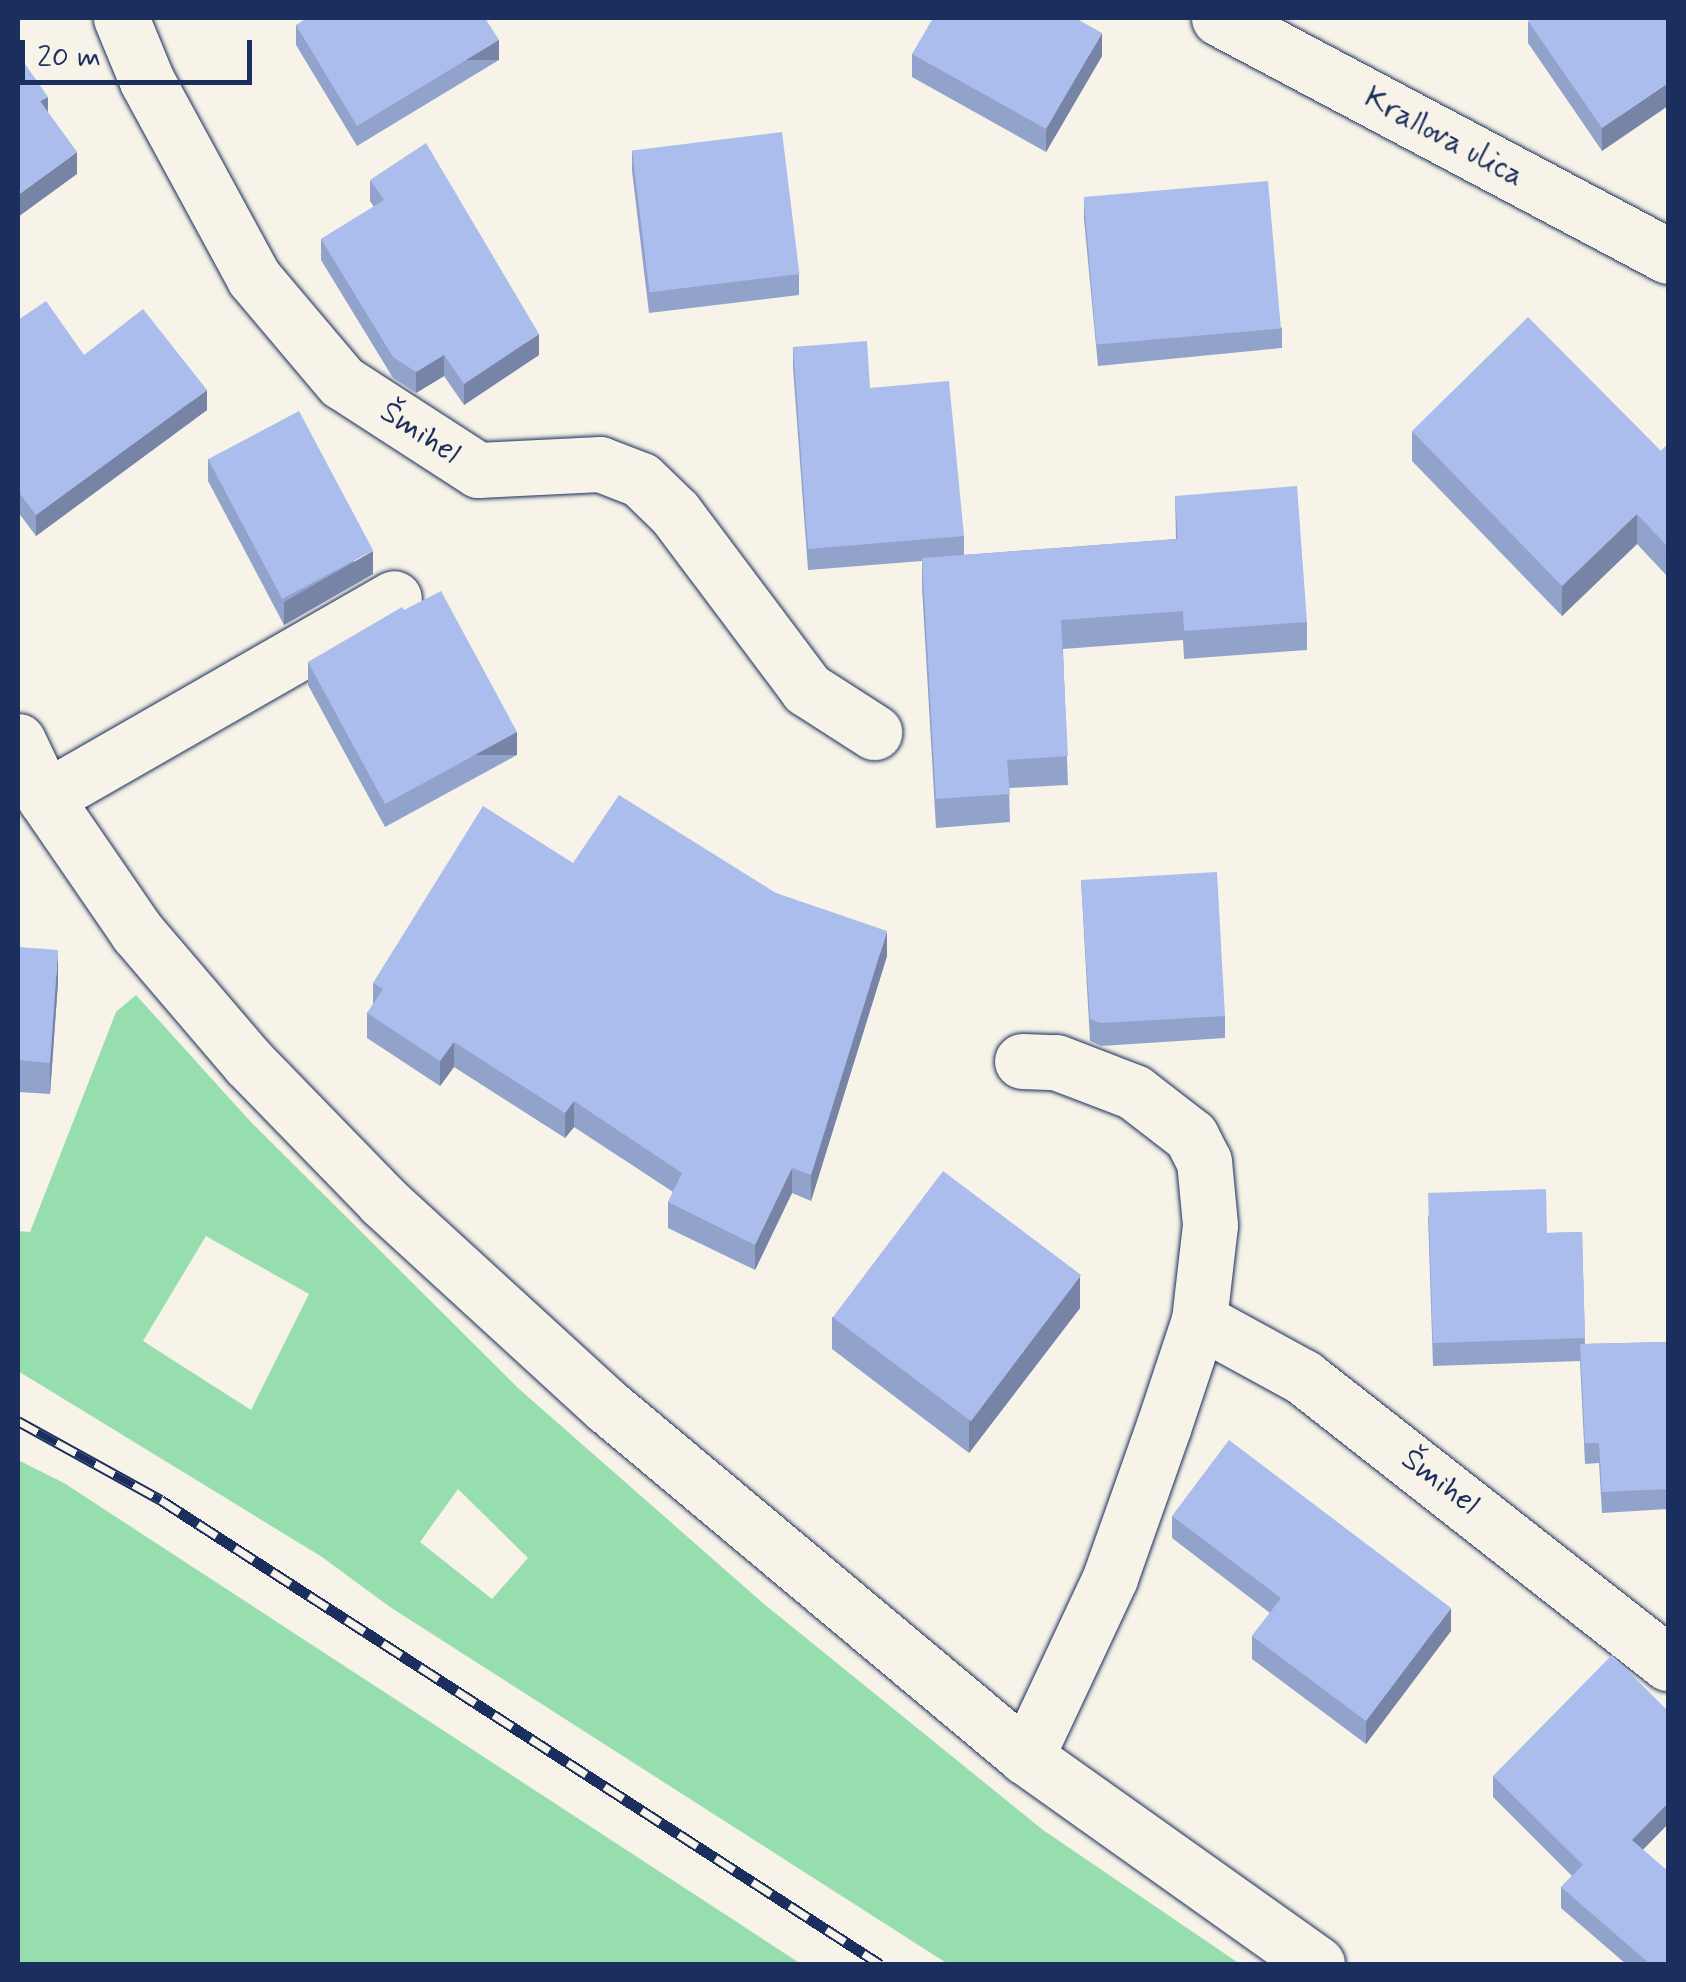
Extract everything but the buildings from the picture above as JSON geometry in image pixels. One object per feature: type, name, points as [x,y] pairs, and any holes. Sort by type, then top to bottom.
[{"type":"street","name":"Šmihel","points":[[121,18],[147,82],[254,278],[342,382],[478,470],[600,464],[642,480],[676,512],[806,689],[874,732]]},
{"type":"street","name":"Krallova ulica","points":[[1219,18],[1668,256]]},
{"type":"street","points":[[44,798],[394,598]]},
{"type":"street","points":[[18,741],[44,798],[137,932],[249,1063],[383,1201],[608,1407],[1026,1757],[1317,1964]]},
{"type":"street","points":[[1022,1061],[1056,1062],[1134,1092],[1191,1136],[1204,1161],[1210,1225],[1199,1320],[1110,1578],[1026,1757]]},
{"type":"street","name":"Šmihel","points":[[1199,1320],[1303,1377],[1668,1662]]},
{"type":"green space","points":[[136,995],[249,1120],[518,1388],[764,1604],[1043,1830],[1240,1964],[948,1964],[390,1607],[322,1557],[18,1371],[18,1231],[30,1232],[116,1012]],"holes":[[[206,1236],[309,1294],[251,1410],[143,1341]],[[458,1489],[528,1558],[492,1599],[420,1542]]]},
{"type":"green space","points":[[18,1460],[64,1483],[801,1964],[18,1964]]},
{"type":"railway","points":[[18,1421],[161,1500],[880,1964]]}]
